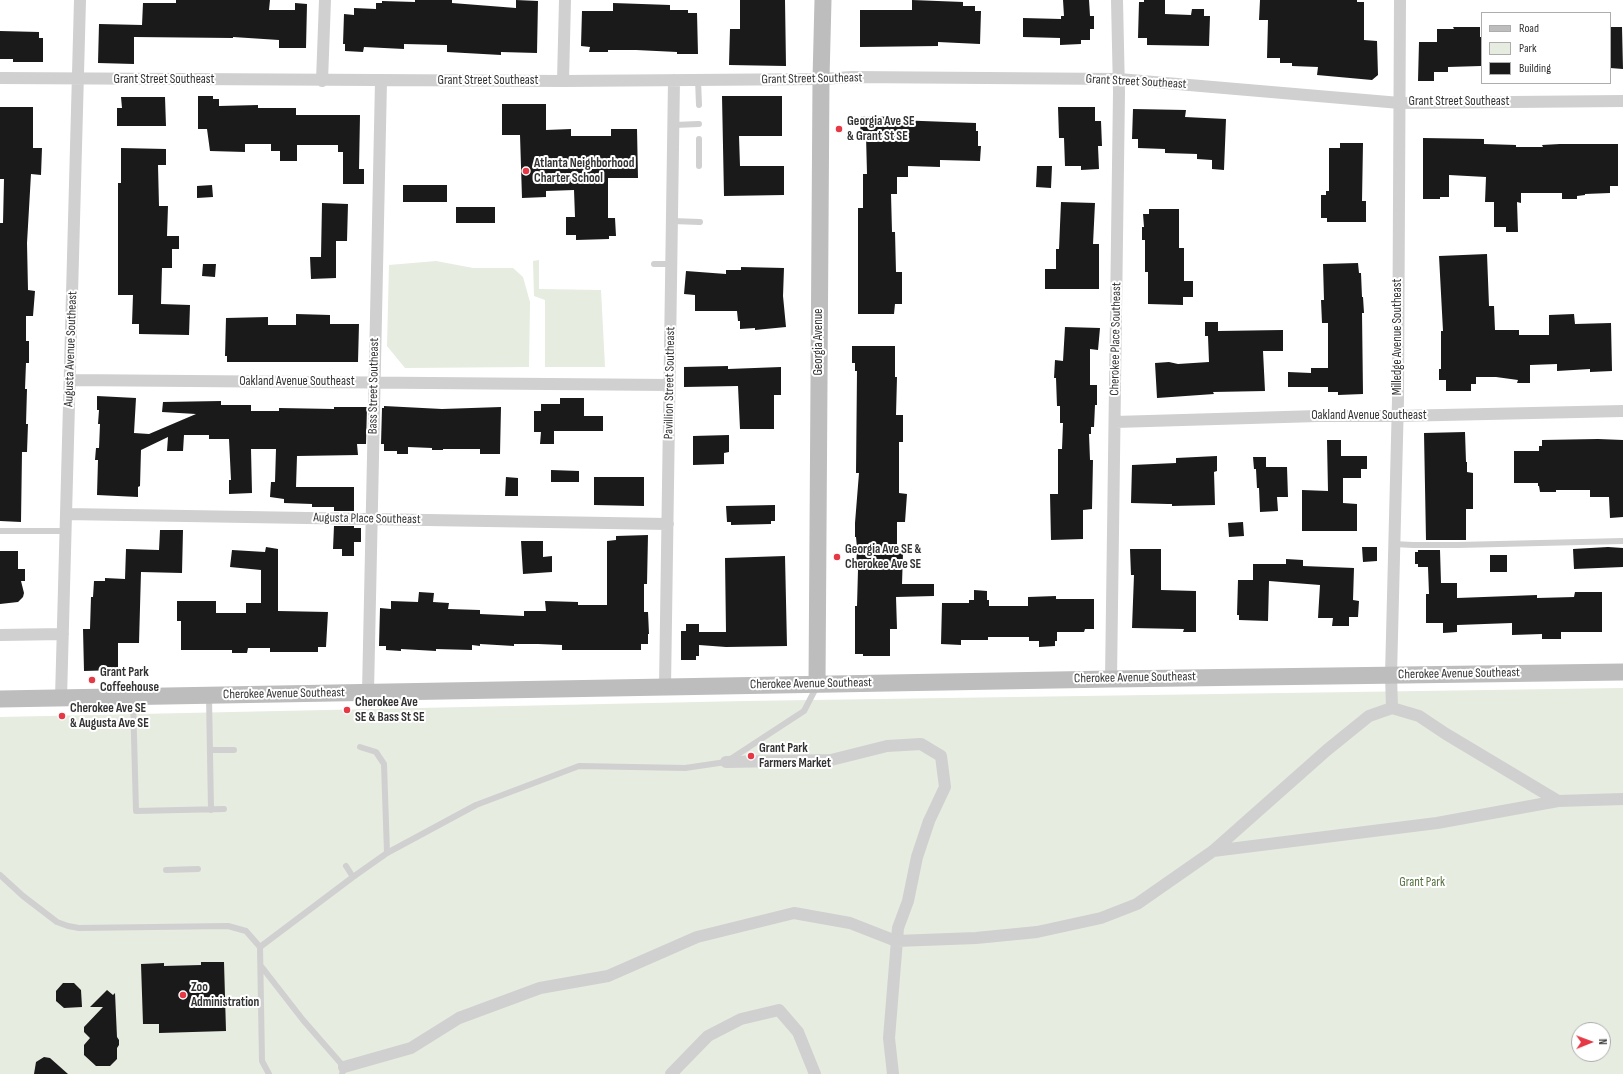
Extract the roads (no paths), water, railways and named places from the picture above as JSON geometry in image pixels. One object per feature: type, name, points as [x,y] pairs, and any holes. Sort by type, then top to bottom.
[{"type":"street","name":"Augusta Avenue Southeast","points":[[61,698],[80,0]]},
{"type":"street","points":[[322,81],[325,0]]},
{"type":"street","points":[[563,81],[565,0]]},
{"type":"street","name":"Georgia Avenue","points":[[817,684],[821,80],[823,0]]},
{"type":"street","name":"Cherokee Place Southeast","points":[[1111,678],[1119,79],[1117,0]]},
{"type":"street","name":"Milledge Avenue Southeast","points":[[1392,708],[1391,674],[1397,416],[1400,0]]},
{"type":"street","name":"Grant Street Southeast","points":[[0,78],[322,81],[821,80],[852,77],[1119,79],[1400,103],[1623,102]]},
{"type":"street","name":"Pavillion Street Southeast","points":[[665,687],[674,80]]},
{"type":"street","name":"Bass Street Southeast","points":[[368,692],[381,81]]},
{"type":"street","name":"Oakland Avenue Southeast","points":[[70,380],[669,384]]},
{"type":"street","name":"Oakland Avenue Southeast","points":[[1115,422],[1318,416],[1397,416],[1623,411]]},
{"type":"street","name":"Augusta Place Southeast","points":[[66,514],[668,524]]},
{"type":"street","points":[[0,635],[63,634]]},
{"type":"street","name":"Cherokee Avenue Southeast","points":[[0,699],[1111,678],[1623,672]]},
{"type":"street","points":[[343,1070],[411,1048],[459,1018],[540,988],[608,976],[697,937],[794,912],[850,923],[896,941],[976,938],[1037,932],[1102,918],[1136,904],[1213,851],[1369,716],[1392,708],[1419,716],[1446,734],[1558,801]]},
{"type":"street","points":[[726,762],[831,760],[888,746],[921,744],[941,756],[945,787],[929,821],[917,857],[908,901],[898,928],[889,1038],[892,1074]]},
{"type":"street","points":[[1213,851],[1437,823],[1558,801],[1623,799]]},
{"type":"street","points":[[671,1074],[708,1036],[740,1019],[779,1010],[798,1032],[815,1074]]},
{"type":"lane","points":[[698,80],[699,105]]},
{"type":"lane","points":[[674,125],[699,124]]},
{"type":"lane","points":[[699,139],[699,166]]},
{"type":"lane","points":[[672,221],[700,222]]},
{"type":"lane","points":[[654,264],[672,264]]},
{"type":"lane","points":[[0,531],[66,530]]},
{"type":"lane","points":[[1394,544],[1413,546],[1623,541]]},
{"type":"lane","points":[[260,947],[387,853],[476,805],[579,766],[685,768],[726,762],[804,711],[817,684]]},
{"type":"lane","points":[[209,695],[211,810]]},
{"type":"lane","points":[[133,696],[136,811],[224,809]]},
{"type":"lane","points":[[360,747],[376,752],[384,764],[387,853]]},
{"type":"lane","points":[[210,750],[234,750]]},
{"type":"lane","points":[[346,866],[353,877]]},
{"type":"lane","points":[[166,870],[198,870]]},
{"type":"lane","points":[[0,875],[23,896],[58,922],[68,926],[79,928],[228,926],[246,931],[260,947],[262,1061],[270,1074]]},
{"type":"lane","points":[[261,966],[343,1070]]},
{"type":"place","name":"Georgia Ave SE & Grant St SE","points":[[839,129]]},
{"type":"place","name":"Atlanta Neighborhood Charter School","points":[[526,171]]},
{"type":"place","name":"Georgia Ave SE & Cherokee Ave SE","points":[[837,557]]},
{"type":"place","name":"Grant Park Coffeehouse","points":[[92,680]]},
{"type":"place","name":"Cherokee Ave SE & Bass St SE","points":[[347,710]]},
{"type":"place","name":"Cherokee Ave SE & Augusta Ave SE","points":[[62,716]]},
{"type":"place","name":"Grant Park Farmers Market","points":[[751,756]]},
{"type":"place","name":"Zoo Administration","points":[[183,995]]},
{"type":"park label","name":"Grant Park","points":[[1422,883]]}]
